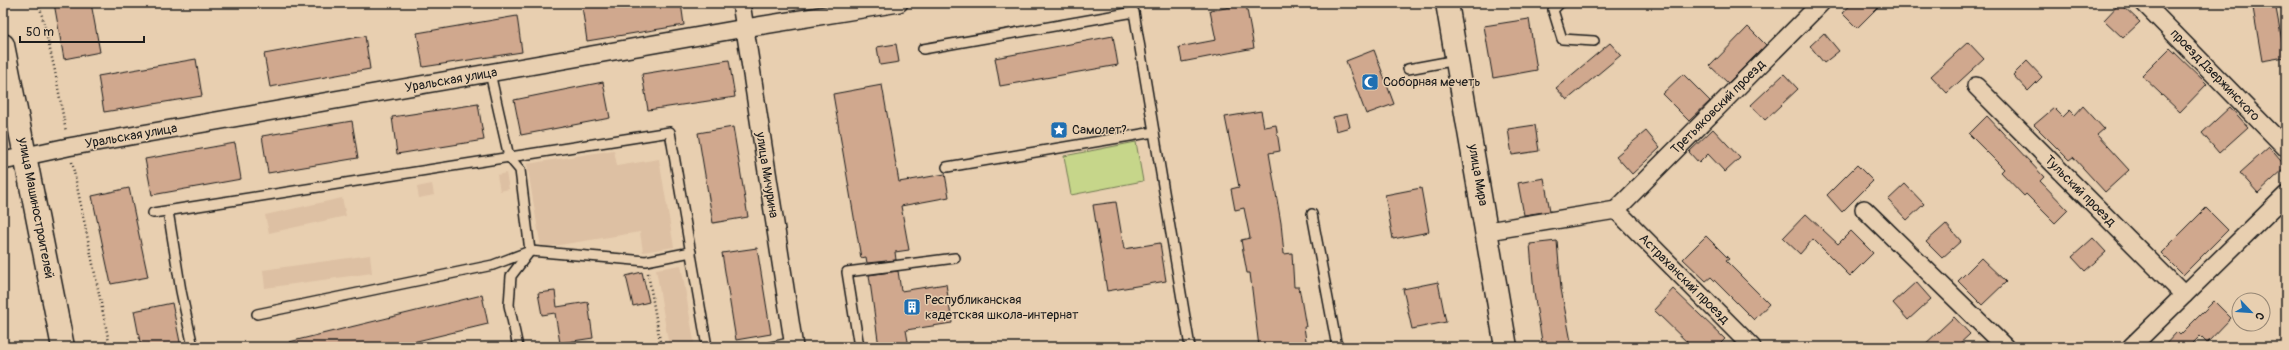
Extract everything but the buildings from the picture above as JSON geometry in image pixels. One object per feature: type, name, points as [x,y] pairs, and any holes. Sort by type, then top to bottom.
[{"type":"street","name":"улица Мичурина","points":[[741,3],[794,345]]},
{"type":"street","name":"Уральская улица","points":[[3,161],[68,147],[744,28],[899,3]]},
{"type":"street","name":"улица Мира","points":[[1447,3],[1488,231],[1506,347]]},
{"type":"street","name":"Третьяковский проезд","points":[[1616,210],[1821,3]]},
{"type":"street","name":"проезд Дзержинского","points":[[2144,3],[2286,148]]},
{"type":"street","name":"улица Машиностроителей","points":[[3,45],[63,347]]},
{"type":"street","name":"Тульский проезд","points":[[1976,86],[2184,295]]},
{"type":"street","points":[[2131,347],[2286,195]]},
{"type":"street","points":[[1864,209],[2005,347]]},
{"type":"street","points":[[1488,231],[1616,210]]},
{"type":"street","name":"Астраханский проезд","points":[[1616,210],[1752,347]]},
{"type":"lane","points":[[1560,3],[1553,10],[1562,39],[1594,41]]},
{"type":"lane","points":[[923,48],[1134,12],[1190,347]]},
{"type":"lane","points":[[1408,69],[1457,60]]},
{"type":"lane","points":[[490,73],[509,157],[520,170],[530,251],[511,276],[509,305],[518,347]]},
{"type":"lane","points":[[153,214],[670,132],[707,347]]},
{"type":"lane","points":[[947,167],[1154,132]]},
{"type":"lane","points":[[168,211],[181,291],[193,347]]},
{"type":"lane","points":[[1312,214],[1337,347]]},
{"type":"lane","points":[[257,314],[493,266],[530,251],[646,261],[691,252]]},
{"type":"lane","points":[[859,347],[847,272],[955,258]]},
{"type":"lane","points":[[770,347],[794,345]]},
{"type":"path","points":[[39,3],[56,71],[68,147],[110,347]]},
{"type":"path","points":[[646,261],[661,347]]},
{"type":"shaded area","points":[[614,150],[617,166],[659,159],[674,247],[643,252],[640,232],[541,248],[527,164]]},
{"type":"shaded area","points":[[506,173],[509,189],[500,191],[497,175]]},
{"type":"shaded area","points":[[432,184],[434,195],[419,198],[417,187]]},
{"type":"shaded area","points":[[342,198],[346,216],[269,233],[265,215]]},
{"type":"shaded area","points":[[370,255],[372,273],[265,288],[263,270]]},
{"type":"shaded area","points":[[681,265],[695,347],[669,347],[656,269]]},
{"type":"green space","points":[[1136,142],[1143,181],[1071,195],[1064,156]]},
{"type":"place","name":"Соборная мечеть","points":[[1370,82]]},
{"type":"place","name":"Самолет?","points":[[1059,130]]},
{"type":"place","name":"Республиканская кадетская школа-интернат","points":[[912,307]]}]
